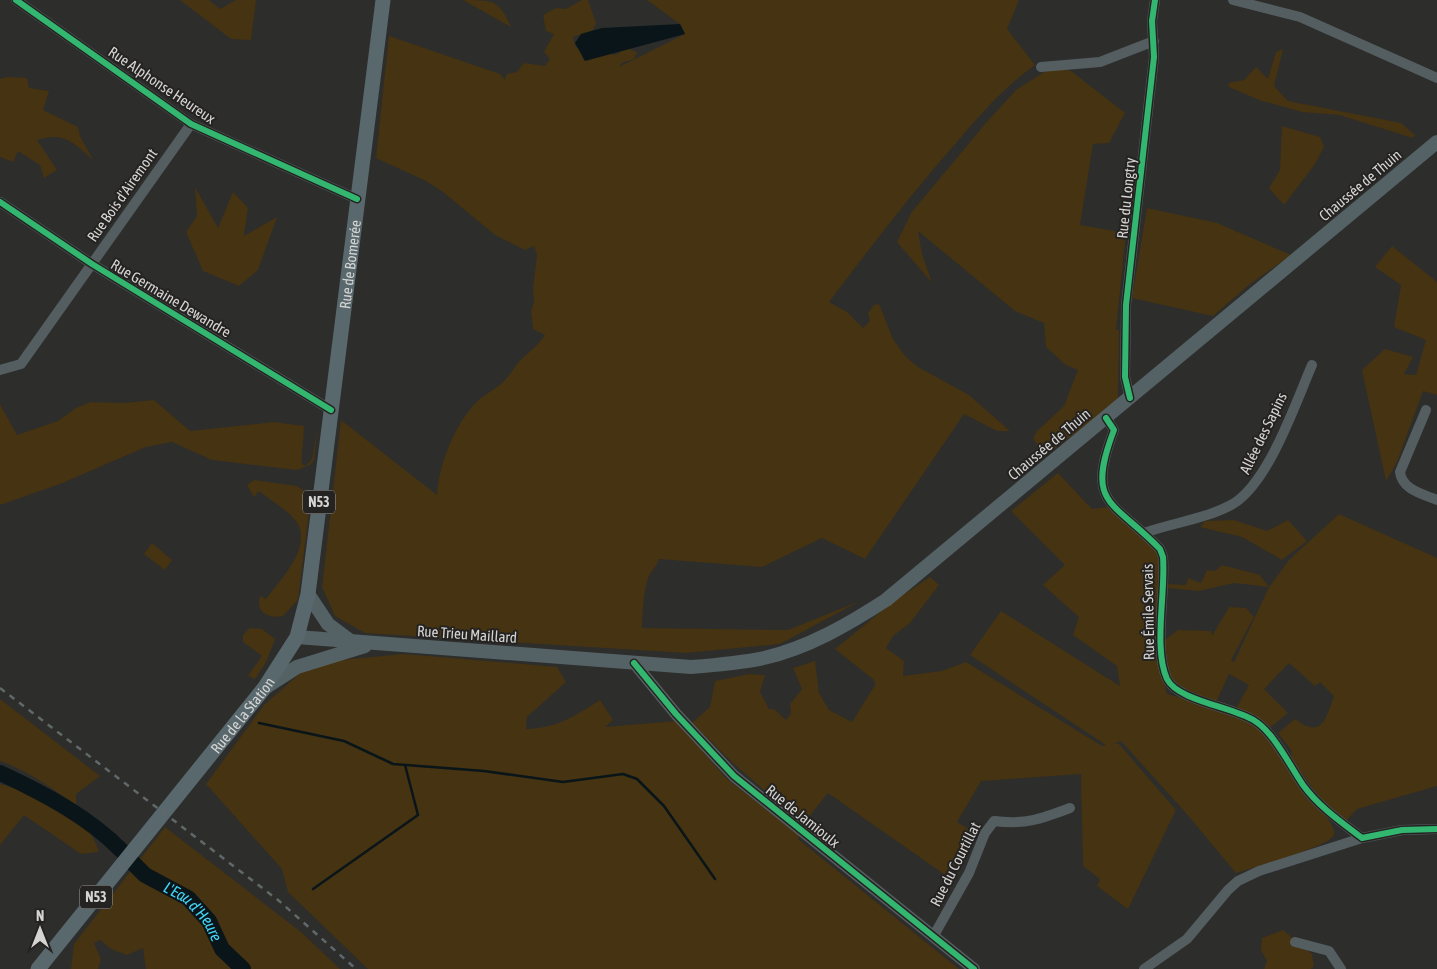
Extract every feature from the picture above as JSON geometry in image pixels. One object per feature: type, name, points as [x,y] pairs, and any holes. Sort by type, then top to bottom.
[{"type":"main road","name":"Rue de Bomerée","points":[[331,410],[383,0]]},
{"type":"main road","name":"Chaussée de Thuin","points":[[634,663],[691,667],[765,658],[792,650],[853,622],[886,600],[1437,142]]},
{"type":"main road","name":"Rue de la Station","points":[[38,969],[265,687],[297,637],[308,594],[331,410]]},
{"type":"main road","points":[[308,594],[328,624],[353,643]]},
{"type":"main road","name":"Rue Trieu Maillard","points":[[297,637],[353,643],[634,663]]},
{"type":"main road","points":[[265,687],[297,667],[357,650],[368,644]]},
{"type":"street","name":"Rue Alphonse Heureux","points":[[16,0],[191,124],[357,199]]},
{"type":"street","name":"Rue du Longtry","points":[[1130,398],[1126,377],[1126,305],[1154,41],[1152,21],[1155,0]]},
{"type":"street","points":[[1233,0],[1300,17],[1437,78]]},
{"type":"street","points":[[1041,67],[1100,62],[1154,41]]},
{"type":"street","name":"Rue Bois d'Airemont","points":[[0,370],[21,364],[191,124]]},
{"type":"street","name":"Rue Germaine Dewandre","points":[[0,202],[92,264],[331,410]]},
{"type":"street","name":"Allée des Sapins","points":[[1144,533],[1211,513],[1231,505],[1249,492],[1263,475],[1312,365]]},
{"type":"street","points":[[1426,410],[1400,472],[1408,487],[1437,500]]},
{"type":"street","name":"Rue Émile Servais","points":[[1106,418],[1114,430],[1102,464],[1101,482],[1105,495],[1113,506],[1160,549],[1163,557],[1161,644],[1164,670],[1170,685],[1186,694],[1243,715],[1261,726],[1304,786],[1328,812],[1362,838]]},
{"type":"street","name":"Rue de Jamioulx","points":[[634,663],[676,714],[734,776],[974,969]]},
{"type":"street","name":"Rue du Courtillat","points":[[933,937],[994,821],[1015,824],[1029,822],[1070,808]]},
{"type":"street","points":[[1144,969],[1187,939],[1228,890],[1238,881],[1259,871],[1362,838],[1402,830],[1437,829]]},
{"type":"street","points":[[1295,942],[1329,951],[1341,969]]},
{"type":"shaded area","points":[[180,0],[209,0],[220,9],[236,0],[256,0],[251,40],[231,39]]},
{"type":"shaded area","points":[[463,0],[482,0],[494,3],[503,11],[511,27]]},
{"type":"shaded area","points":[[582,0],[588,0],[596,23],[593,30],[573,37],[575,46],[582,51],[583,59],[591,59],[606,54],[615,55],[627,48],[637,52],[634,59],[622,63],[619,67],[685,34],[680,24],[647,0],[1019,0],[1007,29],[1035,65],[983,112],[939,162],[875,241],[829,302],[847,312],[863,328],[870,321],[868,313],[874,305],[879,304],[893,339],[905,356],[918,367],[969,395],[1010,431],[997,431],[964,414],[865,559],[822,538],[762,567],[659,559],[647,581],[642,628],[788,630],[860,601],[780,644],[686,653],[365,633],[335,616],[322,587],[341,420],[437,495],[445,456],[463,418],[480,399],[502,383],[545,335],[533,329],[531,311],[534,302],[533,288],[537,255],[534,246],[525,250],[495,235],[443,192],[426,181],[376,158],[389,36],[500,74],[505,80],[507,74],[517,72],[524,63],[545,66],[550,59],[544,52],[554,34],[546,31],[543,15],[556,8],[566,9]]},
{"type":"shaded area","points":[[680,24],[685,34],[585,61],[575,43],[581,34],[602,28]]},
{"type":"shaded area","points":[[1283,49],[1274,86],[1288,101],[1401,123],[1415,135],[1413,138],[1339,115],[1302,112],[1259,100],[1229,87],[1228,83],[1244,80],[1256,67],[1268,79],[1276,52]]},
{"type":"shaded area","points":[[1061,68],[1071,71],[1125,113],[1109,143],[1093,144],[1080,225],[1126,233],[1116,330],[1119,330],[1118,400],[1048,454],[1039,448],[1033,438],[1037,431],[1064,406],[1078,370],[1066,365],[1046,347],[1044,323],[1015,311],[918,231],[922,254],[932,283],[897,242],[911,213],[985,124],[1016,90],[1044,72]]},
{"type":"shaded area","points":[[8,77],[27,78],[29,88],[49,91],[43,110],[78,127],[80,136],[93,160],[68,140],[54,137],[37,140],[57,170],[44,178],[40,165],[18,151],[13,162],[0,157],[0,79]]},
{"type":"shaded area","points":[[1282,126],[1320,137],[1324,147],[1315,164],[1284,205],[1269,188],[1280,170]]},
{"type":"shaded area","points":[[195,187],[218,228],[233,192],[248,208],[244,236],[277,217],[258,270],[239,286],[203,271],[186,232],[197,216]]},
{"type":"shaded area","points":[[1147,208],[1217,223],[1291,255],[1250,284],[1213,316],[1132,298]]},
{"type":"shaded area","points":[[1392,246],[1437,282],[1437,395],[1423,391],[1397,462],[1386,481],[1362,370],[1385,349],[1413,357],[1404,374],[1416,375],[1426,340],[1394,327],[1401,285],[1375,267]]},
{"type":"shaded area","points":[[154,400],[190,431],[274,422],[304,426],[302,464],[306,466],[312,459],[318,425],[314,460],[310,465],[297,470],[212,460],[172,442],[146,447],[60,484],[0,505],[0,404],[17,435],[58,421],[76,408],[91,402],[125,403]]},
{"type":"shaded area","points":[[1058,473],[1092,509],[1107,507],[1159,552],[1160,667],[1167,694],[1214,707],[1258,726],[1325,814],[1333,827],[1334,833],[1329,840],[1305,851],[1236,873],[1185,812],[1121,741],[1113,744],[1118,743],[1176,810],[1128,909],[1097,886],[1100,879],[1083,866],[1081,774],[981,781],[957,822],[970,830],[948,877],[828,793],[803,824],[734,764],[692,723],[710,707],[715,681],[749,674],[765,675],[760,692],[769,709],[774,709],[786,720],[791,713],[790,704],[802,689],[793,668],[815,661],[819,693],[829,710],[852,722],[875,685],[874,680],[835,649],[894,601],[930,577],[939,585],[910,623],[893,636],[886,648],[904,661],[903,676],[942,671],[966,662],[1102,746],[1106,745],[970,655],[1001,611],[1120,686],[1117,666],[1073,635],[1079,617],[1043,585],[1065,565],[1011,511]]},
{"type":"shaded area","points":[[254,480],[297,486],[303,490],[310,504],[298,600],[283,616],[278,617],[268,615],[261,610],[259,606],[260,596],[266,599],[293,562],[301,541],[300,531],[292,517],[259,491],[254,497],[247,485]]},
{"type":"shaded area","points":[[1339,514],[1437,558],[1437,786],[1357,809],[1346,821],[1328,807],[1314,790],[1292,760],[1291,750],[1278,733],[1295,719],[1311,727],[1317,727],[1322,724],[1334,696],[1320,682],[1315,686],[1289,663],[1264,689],[1288,713],[1271,727],[1237,707],[1249,685],[1229,674],[1216,702],[1174,684],[1169,674],[1163,645],[1166,639],[1178,630],[1211,631],[1212,636],[1229,607],[1246,608],[1254,617],[1231,660],[1234,662],[1269,587],[1289,560]]},
{"type":"shaded area","points":[[1234,520],[1267,531],[1288,520],[1307,541],[1282,560],[1242,537],[1200,527],[1205,521]]},
{"type":"shaded area","points":[[152,543],[172,560],[165,570],[144,554]]},
{"type":"shaded area","points":[[1222,565],[1260,575],[1269,587],[1234,583],[1199,591],[1167,588],[1167,584],[1186,585],[1188,578],[1201,583],[1207,570],[1215,571]]},
{"type":"shaded area","points":[[250,628],[262,629],[275,639],[266,662],[255,679],[248,676],[262,656],[243,642],[243,635]]},
{"type":"shaded area","points":[[404,654],[557,667],[566,682],[527,717],[526,729],[556,724],[574,716],[600,700],[613,720],[605,727],[676,721],[726,778],[800,836],[798,839],[959,969],[368,969],[288,892],[282,869],[206,784],[264,705],[306,668],[340,660]]},
{"type":"shaded area","points":[[0,699],[100,776],[76,794],[76,805],[30,775],[0,761]]},
{"type":"shaded area","points":[[0,784],[45,799],[73,814],[84,824],[93,837],[99,852],[81,854],[24,815],[0,845]]},
{"type":"shaded area","points":[[165,827],[301,932],[340,969],[146,969],[143,948],[127,955],[111,949],[100,940],[94,943],[101,959],[98,969],[71,969],[74,944]]},
{"type":"shaded area","points":[[1283,930],[1312,954],[1314,966],[1311,969],[1264,969],[1267,961],[1261,950],[1262,938]]},
{"type":"waterway","points":[[259,723],[344,741],[393,764],[484,771],[563,782],[623,774],[637,779],[664,806],[715,879]]},
{"type":"waterway","points":[[313,889],[418,815],[405,765]]},
{"type":"waterway","name":"L'Eau d'Heure","points":[[0,773],[65,807],[95,827],[122,851]]},
{"type":"waterway","name":"L'Eau d'Heure","points":[[133,863],[145,875],[188,898],[209,921],[222,949],[243,969]]},
{"type":"railway","points":[[0,688],[278,900],[356,969]]},
{"type":"cycle path","points":[[16,0],[191,124],[357,199]]},
{"type":"cycle path","points":[[1130,398],[1125,377],[1126,305],[1154,57],[1152,21],[1155,0]]},
{"type":"cycle path","points":[[0,202],[92,264],[331,410]]},
{"type":"cycle path","points":[[1106,418],[1114,430],[1102,474],[1103,488],[1108,500],[1160,549],[1163,557],[1161,652],[1167,679],[1173,687],[1194,698],[1246,716],[1262,726],[1281,750],[1309,793],[1331,814],[1362,838],[1402,830],[1437,829]]},
{"type":"cycle path","points":[[634,663],[676,714],[734,776],[974,969]]}]
